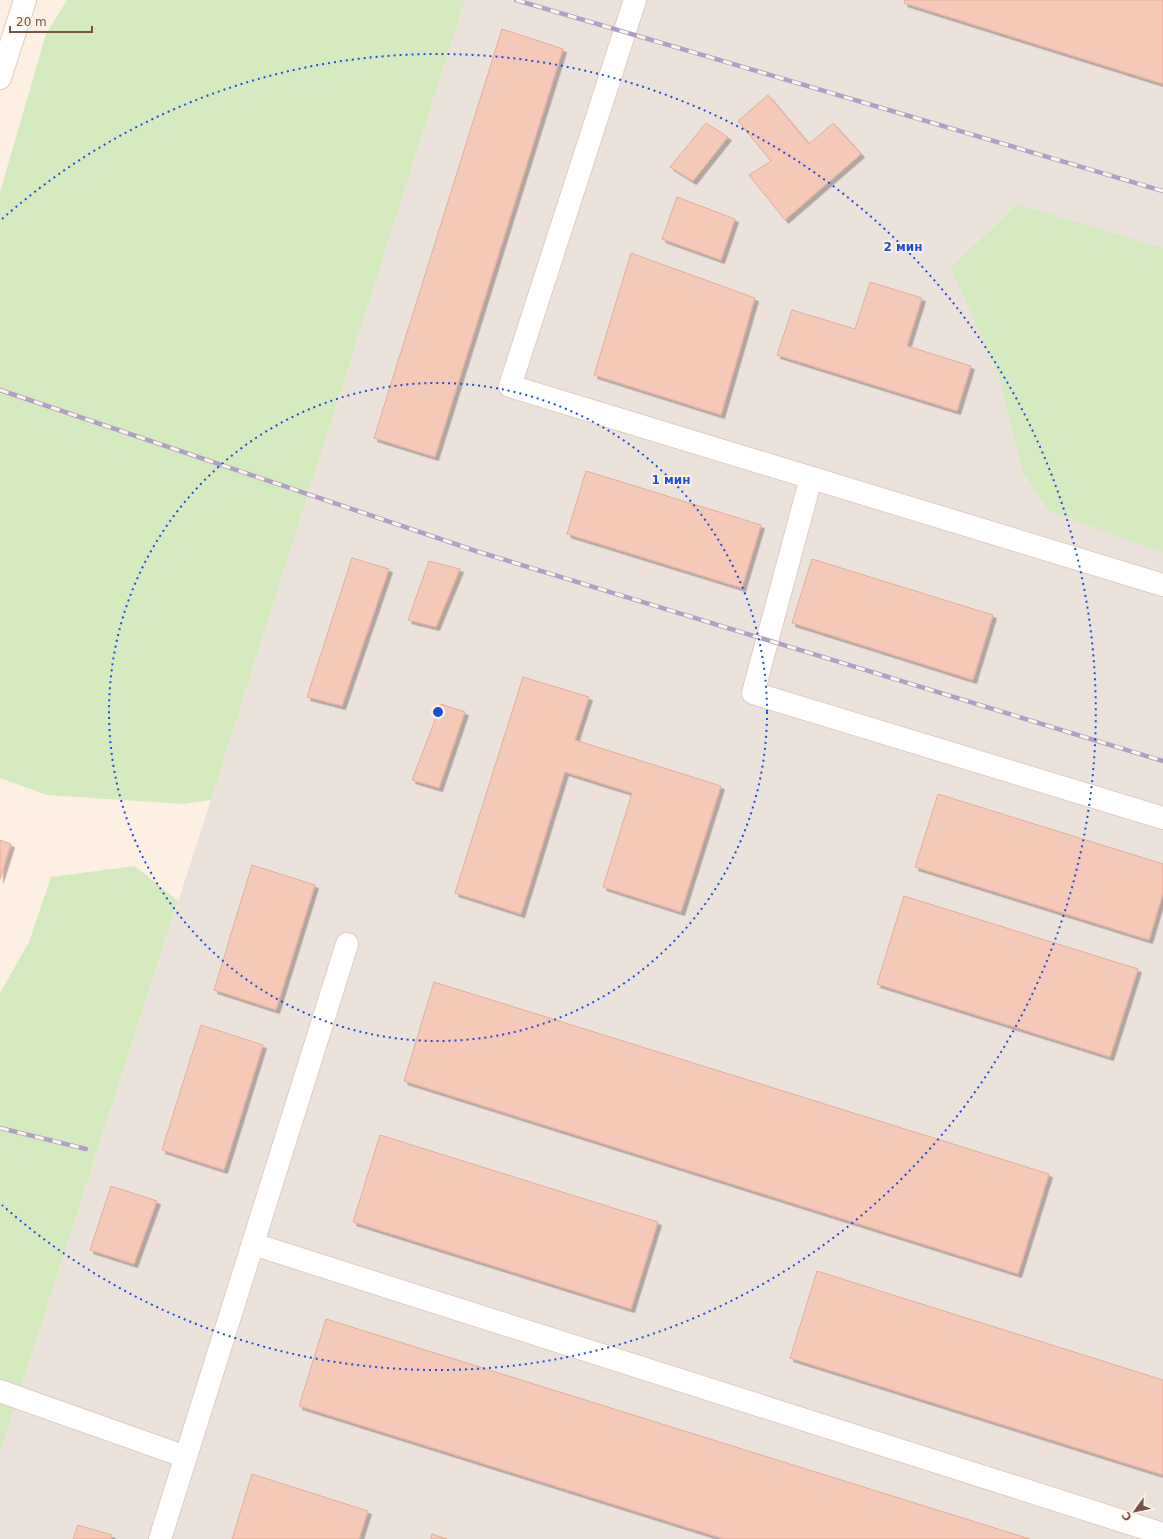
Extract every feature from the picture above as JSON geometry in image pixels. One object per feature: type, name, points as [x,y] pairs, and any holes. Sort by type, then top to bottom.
[{"type":"street","points":[[0,78],[25,0]]},
{"type":"street","points":[[635,0],[510,386],[1163,585]]},
{"type":"street","points":[[811,478],[753,693],[1163,818]]},
{"type":"street","points":[[160,1539],[347,944]]},
{"type":"street","points":[[253,1244],[1163,1534]]},
{"type":"street","points":[[0,1391],[186,1457]]},
{"type":"shaded area","points":[[465,0],[1163,0],[1163,1539],[0,1539],[0,1453],[211,800]]},
{"type":"green space","points":[[67,0],[465,0],[211,800],[183,804],[47,795],[0,778],[0,192],[46,34]]},
{"type":"green space","points":[[1017,204],[1163,248],[1163,553],[1049,511],[1022,470],[998,374],[951,268]]},
{"type":"green space","points":[[135,866],[178,901],[0,1453],[0,993],[29,942],[51,877]]},
{"type":"building","points":[[905,0],[1163,0],[1163,84],[904,3]]},
{"type":"building","points":[[502,29],[563,49],[435,457],[374,438]]},
{"type":"building","points":[[768,95],[809,144],[833,123],[861,154],[785,220],[749,175],[771,161],[738,121]]},
{"type":"building","points":[[706,123],[728,137],[693,181],[670,167]]},
{"type":"building","points":[[677,197],[735,219],[721,260],[662,239]]},
{"type":"building","points":[[631,253],[755,298],[721,415],[594,375]]},
{"type":"building","points":[[870,282],[922,298],[907,346],[971,366],[957,411],[777,355],[792,310],[855,329]]},
{"type":"building","points":[[586,471],[761,525],[742,588],[567,534]]},
{"type":"building","points":[[352,558],[389,569],[342,706],[307,697]]},
{"type":"building","points":[[812,559],[993,615],[973,680],[792,623]]},
{"type":"building","points":[[429,561],[460,569],[436,627],[408,620]]},
{"type":"building","points":[[523,677],[589,697],[575,740],[721,786],[681,912],[603,887],[632,793],[565,772],[521,914],[455,893]]},
{"type":"building","points":[[441,704],[465,712],[439,788],[412,780]]},
{"type":"building","points":[[938,794],[1163,864],[1163,893],[1149,940],[915,867]]},
{"type":"building","points":[[0,840],[11,844],[0,879]]},
{"type":"building","points":[[252,865],[315,885],[276,1010],[214,990]]},
{"type":"building","points":[[904,896],[1138,969],[1110,1057],[877,984]]},
{"type":"building","points":[[434,982],[1049,1174],[1018,1274],[404,1081]]},
{"type":"building","points":[[201,1025],[263,1045],[224,1170],[162,1150]]},
{"type":"building","points":[[380,1135],[658,1222],[631,1309],[353,1222]]},
{"type":"building","points":[[111,1186],[157,1201],[134,1264],[90,1250]]},
{"type":"building","points":[[817,1271],[1163,1380],[1163,1475],[790,1358]]},
{"type":"building","points":[[326,1319],[1030,1539],[724,1539],[299,1406]]},
{"type":"building","points":[[252,1474],[368,1511],[359,1539],[232,1539]]},
{"type":"building","points":[[78,1525],[112,1535],[111,1539],[73,1539]]},
{"type":"building","points":[[432,1534],[447,1539],[431,1539]]},
{"type":"railway","points":[[516,0],[1163,191]]},
{"type":"railway","points":[[0,390],[476,551],[1163,761]]},
{"type":"railway","points":[[0,1128],[86,1149]]}]
